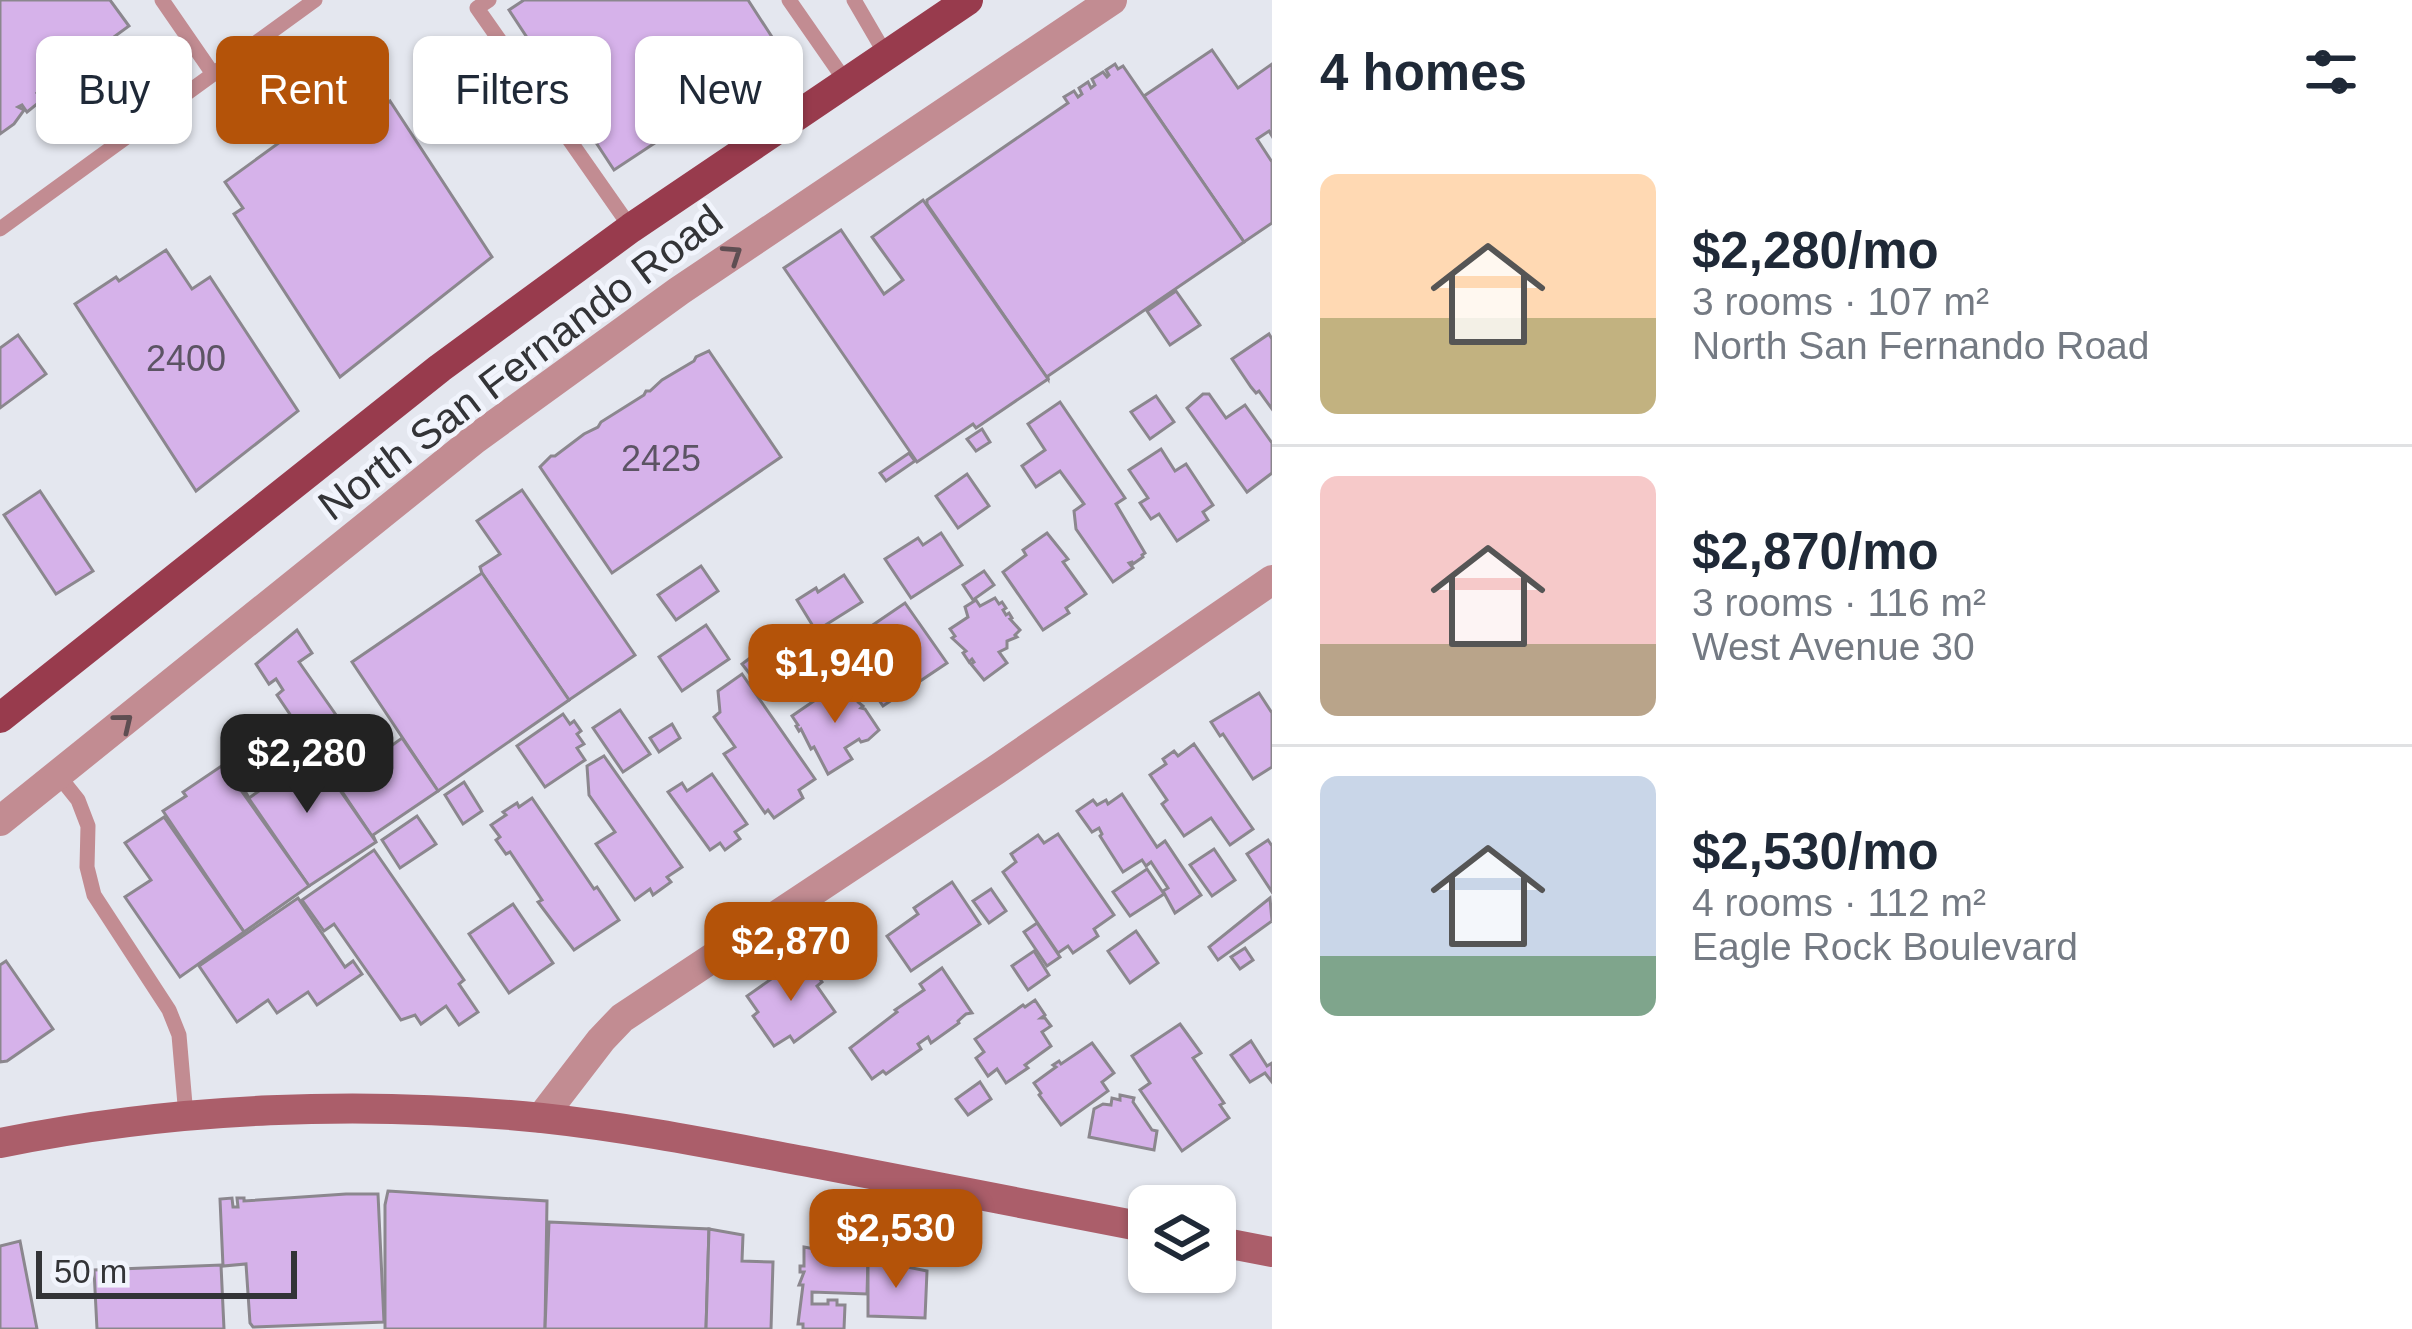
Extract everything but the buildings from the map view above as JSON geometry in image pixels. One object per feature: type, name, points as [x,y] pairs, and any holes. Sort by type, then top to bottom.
[{"type":"main road","name":"North San Fernando Road","points":[[0,718],[440,368],[631,228],[968,0]]},
{"type":"main road","points":[[0,1143],[56,1131],[186,1116],[366,1108],[541,1118],[680,1138],[1128,1224]]},
{"type":"main road","points":[[1236,1245],[1272,1252]]},
{"type":"street","name":"North San Fernando Road","points":[[0,821],[494,426],[679,290],[1112,0]]},
{"type":"street","points":[[541,1118],[622,1018],[1272,580]]},
{"type":"lane","points":[[162,0],[213,74]]},
{"type":"lane","points":[[489,0],[477,8],[631,228]]},
{"type":"lane","points":[[789,0],[846,82]]},
{"type":"lane","points":[[854,0],[886,55]]},
{"type":"lane","points":[[0,230],[306,3]]},
{"type":"lane","points":[[58,775],[78,800],[88,826],[87,867],[94,896],[169,1010],[179,1035],[186,1116]]}]
